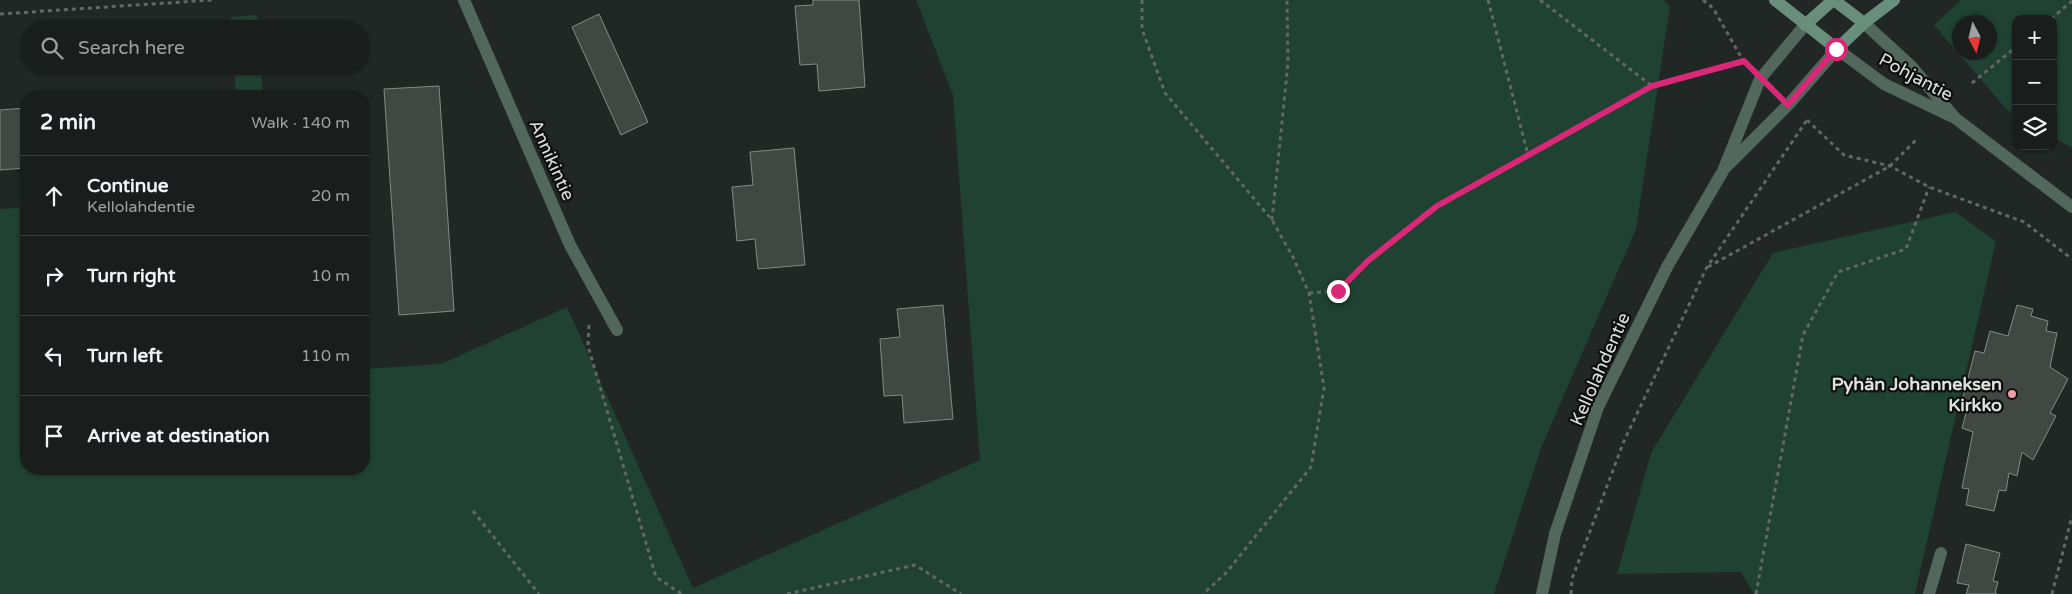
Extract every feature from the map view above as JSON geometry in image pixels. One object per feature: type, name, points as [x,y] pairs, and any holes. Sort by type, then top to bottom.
[{"type":"main road","points":[[1775,0],[1836,49]]},
{"type":"main road","points":[[1834,0],[1864,22]]},
{"type":"main road","name":"Kellolahdentie","points":[[1806,25],[1834,0]]},
{"type":"main road","name":"Kellolahdentie","points":[[1836,49],[1864,22],[1894,0]]},
{"type":"street","name":"Annikintie","points":[[464,0],[570,245],[617,330]]},
{"type":"street","points":[[1864,22],[1911,66],[1955,118],[2072,207]]},
{"type":"street","name":"Kellolahdentie","points":[[1542,594],[1555,534],[1598,407],[1667,267],[1723,171],[1760,79],[1806,25]]},
{"type":"street","name":"Kellolahdentie","points":[[1723,171],[1788,105],[1836,49]]},
{"type":"street","name":"Pohjantie","points":[[1836,49],[1884,84],[1955,118]]},
{"type":"street","points":[[1929,594],[1942,553]]},
{"type":"path","points":[[0,14],[212,0]]},
{"type":"path","points":[[1142,0],[1142,29],[1165,93],[1272,220],[1309,293],[1324,388],[1311,467],[1226,573],[1203,594]]},
{"type":"path","points":[[1272,220],[1288,63],[1286,0]]},
{"type":"path","points":[[1488,0],[1528,155]]},
{"type":"path","points":[[1540,0],[1652,86]]},
{"type":"path","points":[[1703,0],[1713,8],[1744,61],[1760,79]]},
{"type":"path","points":[[2055,15],[2072,1]]},
{"type":"path","points":[[1972,83],[2012,50]]},
{"type":"path","points":[[1309,293],[1338,291],[1369,260],[1437,206],[1652,86],[1744,61]]},
{"type":"path","points":[[1788,105],[1844,155],[1890,166],[1929,187],[2024,222],[2072,259]]},
{"type":"path","points":[[1571,594],[1572,579],[1624,441],[1707,267],[1807,120]]},
{"type":"path","points":[[1707,267],[1890,166],[1917,139]]},
{"type":"path","points":[[1756,594],[1803,335],[1838,272],[1906,249],[1929,187]]},
{"type":"path","points":[[589,318],[588,346],[656,577],[682,594]]},
{"type":"path","points":[[473,511],[539,594]]},
{"type":"path","points":[[2052,594],[2072,516]]},
{"type":"path","points":[[787,594],[914,565],[961,594]]},
{"type":"green space","points":[[916,0],[1663,0],[1670,6],[1636,229],[1541,448],[1494,594],[0,594],[0,209],[20,207],[20,475],[370,475],[370,369],[441,364],[567,307],[693,588],[980,460],[953,95]]},
{"type":"green space","points":[[1961,0],[2072,0],[2072,148],[2057,139],[2057,15],[2012,15],[2012,114],[1964,60],[1997,60],[1997,15],[1952,15],[1952,46],[1934,25]]},
{"type":"green space","points":[[257,15],[257,20],[231,20],[231,17]]},
{"type":"green space","points":[[235,75],[262,75],[263,90],[236,90]]},
{"type":"green space","points":[[1955,212],[1996,241],[1915,594],[1754,594],[1741,572],[1617,574],[1651,453],[1773,253]]},
{"type":"building","points":[[813,0],[859,0],[865,87],[819,91],[817,64],[800,65],[795,6],[813,5]]},
{"type":"building","points":[[599,14],[648,122],[621,135],[572,27]]},
{"type":"building","points":[[439,86],[454,311],[399,315],[384,89]]},
{"type":"building","points":[[20,108],[20,168],[0,170],[0,110]]},
{"type":"building","points":[[794,148],[805,265],[758,269],[755,239],[737,241],[732,187],[753,185],[750,152]]},
{"type":"building","points":[[943,305],[953,419],[904,423],[902,395],[884,396],[880,339],[900,337],[897,309]]},
{"type":"building","name":"Pyhän Johanneksen Kirkko","points":[[2017,305],[2033,309],[2031,316],[2048,321],[2046,331],[2057,333],[2050,367],[2068,379],[2050,413],[2056,416],[2033,460],[2022,452],[2017,476],[2009,473],[2006,491],[1999,490],[1994,511],[1966,505],[1969,489],[1962,488],[1973,432],[1962,428],[1967,410],[1960,409],[1975,351],[1984,353],[1990,331],[2008,336]]},
{"type":"building","points":[[1966,544],[2000,553],[1993,581],[1998,582],[1995,593],[1997,594],[1966,594],[1969,585],[1957,583]]},
{"type":"place","name":"Pyhän Johanneksen Kirkko","points":[[2012,394]]},
{"type":"route","points":[[1338,291],[1369,260],[1437,206],[1652,86],[1744,61],[1788,105],[1836,49]]}]
